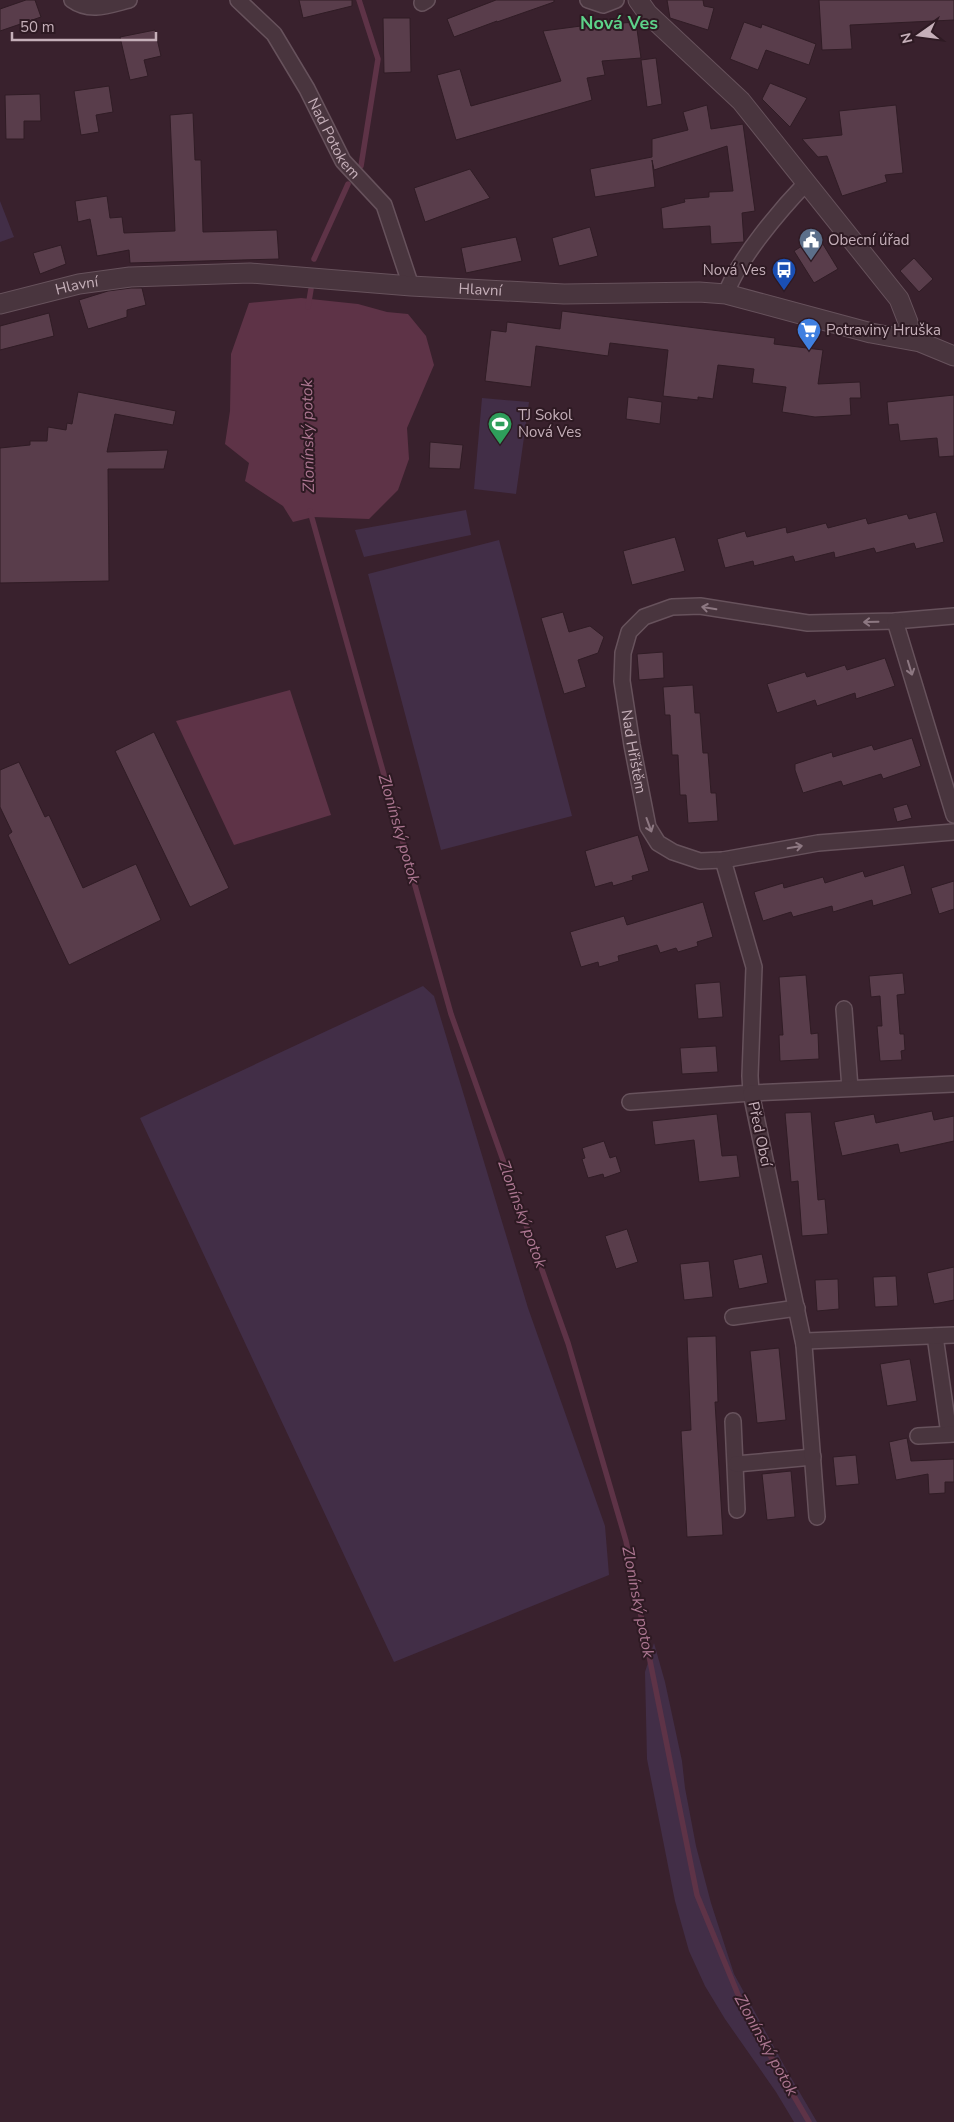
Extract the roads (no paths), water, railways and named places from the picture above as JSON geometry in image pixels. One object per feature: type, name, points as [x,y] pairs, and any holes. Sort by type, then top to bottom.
[{"type":"street","points":[[72,0],[78,5],[93,8],[130,0]]},
{"type":"street","name":"Nad Potokem","points":[[238,0],[274,34],[307,89],[343,161],[384,205],[411,286]]},
{"type":"street","points":[[588,0],[603,5],[616,0]]},
{"type":"street","points":[[638,0],[648,14],[741,101],[899,299],[905,310],[908,322],[908,339]]},
{"type":"street","points":[[726,294],[731,279],[773,221],[806,183]]},
{"type":"street","name":"Hlavní","points":[[0,304],[79,284],[130,277],[250,273],[411,286],[564,294],[699,292],[726,294],[871,333],[908,339],[936,347],[954,356]]},
{"type":"street","name":"Nad Hřištěm","points":[[954,616],[895,621],[808,623],[700,606],[672,607],[644,617],[629,632],[623,653],[622,681],[648,827],[658,843],[673,852],[700,861],[723,860],[818,843],[954,832]]},
{"type":"street","points":[[895,621],[954,815]]},
{"type":"street","points":[[630,1102],[751,1093],[754,967],[723,860]]},
{"type":"street","points":[[844,1009],[850,1088]]},
{"type":"street","name":"Před Obcí","points":[[817,1517],[804,1345],[751,1093],[954,1084]]},
{"type":"street","points":[[733,1317],[796,1308]]},
{"type":"street","points":[[804,1345],[806,1341],[954,1335]]},
{"type":"street","points":[[918,1436],[951,1434],[935,1336]]},
{"type":"street","points":[[733,1421],[737,1510]]},
{"type":"street","points":[[736,1464],[813,1457]]},
{"type":"water","points":[[301,298],[358,304],[387,312],[408,314],[426,336],[434,365],[407,428],[409,459],[398,490],[369,519],[313,517],[293,522],[283,506],[245,481],[249,463],[225,444],[230,411],[231,354],[249,303]]},
{"type":"water","points":[[290,690],[331,815],[234,845],[176,721]]},
{"type":"waterway","name":"Zlonínský potok","points":[[359,0],[378,59],[361,166]]},
{"type":"waterway","name":"Zlonínský potok","points":[[314,259],[348,184]]},
{"type":"waterway","name":"Zlonínský potok","points":[[308,307],[311,289]]},
{"type":"waterway","name":"Zlonínský potok","points":[[310,511],[451,1014],[568,1343],[626,1541],[697,1895],[746,2014],[809,2122]]},
{"type":"place","name":"Obecní úřad","points":[[811,261]]},
{"type":"place","name":"Nová Ves","points":[[784,291]]},
{"type":"place","name":"Potraviny Hruška","points":[[809,351]]},
{"type":"place","name":"TJ Sokol Nová Ves","points":[[500,445]]},
{"type":"district","name":"Nová Ves","points":[[619,23]]}]
